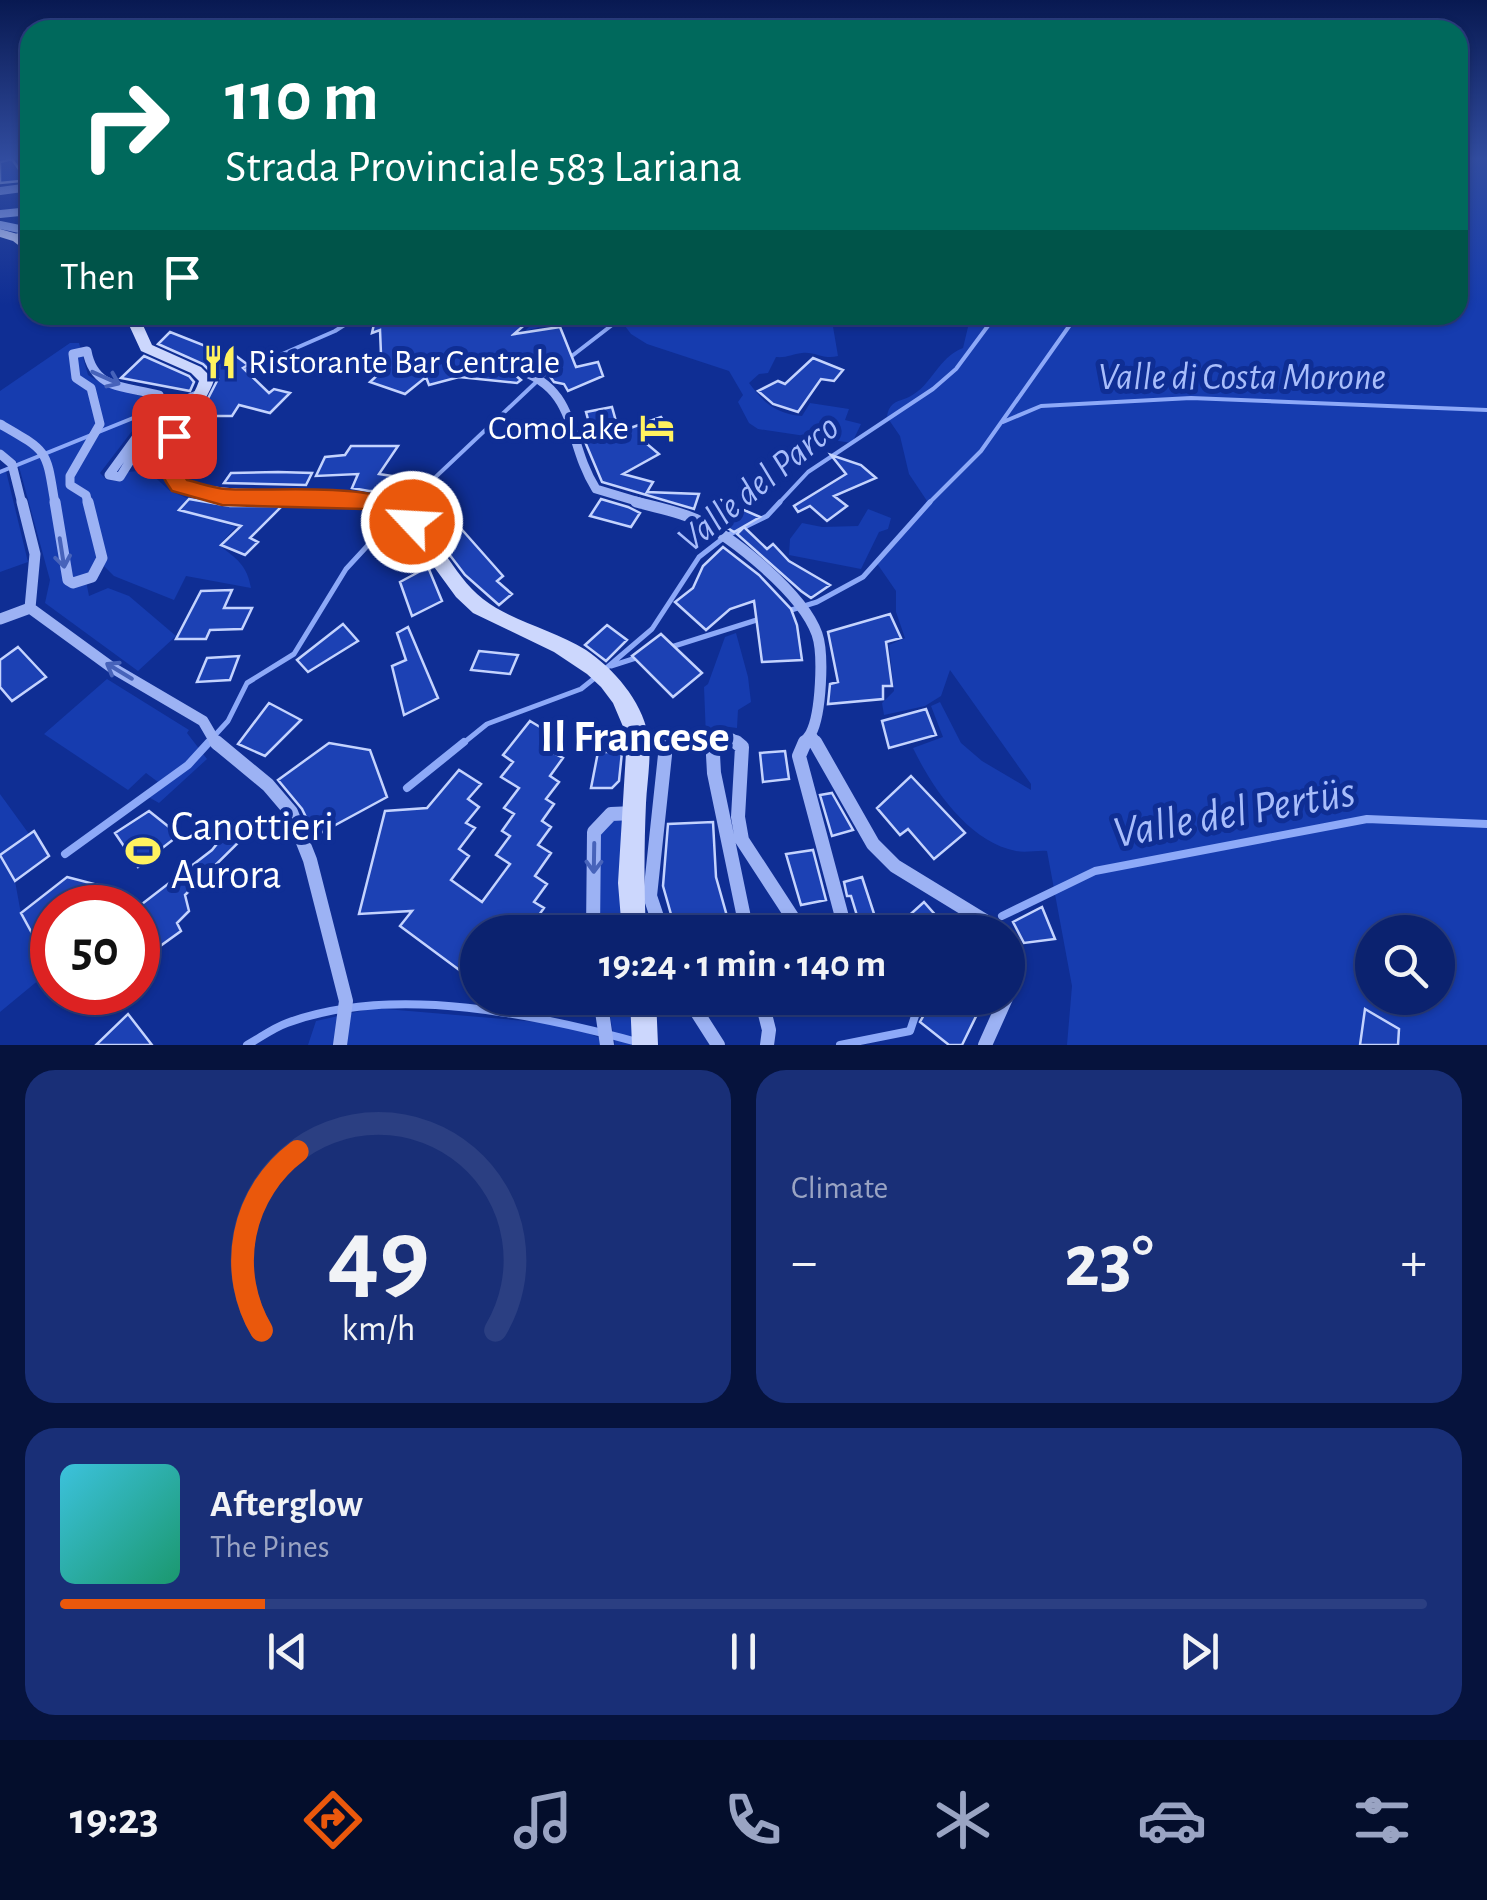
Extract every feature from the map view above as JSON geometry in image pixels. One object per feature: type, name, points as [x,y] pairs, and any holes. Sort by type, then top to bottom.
[{"type":"main road","points":[[0,233],[20,241]]},
{"type":"main road","points":[[136,325],[146,348],[204,374],[204,391],[166,454],[172,477],[180,486],[222,497],[344,499],[400,513],[474,604],[564,646],[600,670],[632,716],[638,736],[630,883],[633,915]]},
{"type":"street","points":[[0,424],[45,452],[62,562],[68,580],[74,584],[92,577],[102,558],[86,495],[70,485],[70,476],[99,428],[91,388],[76,378],[73,354],[87,351],[91,372],[100,380],[159,395],[158,406],[109,475],[120,477],[166,409],[177,404],[181,408],[164,436],[174,436]]},
{"type":"street","points":[[516,369],[533,372],[558,390],[596,489],[691,518],[722,532],[807,611],[818,636],[820,653],[811,735],[873,844],[895,866],[980,915]]},
{"type":"street","points":[[0,454],[13,466],[35,554],[30,608]]},
{"type":"street","points":[[0,620],[30,608]]},
{"type":"street","points":[[30,608],[111,667],[203,721],[219,748],[268,785],[291,812],[310,860],[346,1001],[340,1045]]},
{"type":"street","points":[[638,736],[660,734],[665,754],[650,896],[656,915]]},
{"type":"street","points":[[811,735],[806,736],[799,756],[841,915]]},
{"type":"street","points":[[743,915],[714,773],[713,755],[722,739],[732,739],[742,747],[738,817],[742,840],[791,915]]},
{"type":"street","points":[[593,915],[594,832],[611,814],[635,813]]},
{"type":"street","points":[[603,1015],[607,1045]]},
{"type":"street","points":[[699,1015],[718,1045]]},
{"type":"street","points":[[766,1015],[769,1030],[766,1045]]},
{"type":"street","points":[[985,1045],[1003,1015]]},
{"type":"shaded area","points":[[1468,208],[1487,208],[1487,1045],[1067,1045],[1072,986],[1047,851],[1020,852],[999,846],[968,825],[942,796],[913,748],[943,737],[931,706],[940,702],[961,743],[982,761],[1031,790],[1031,784],[950,670],[941,696],[925,706],[884,715],[882,703],[894,691],[889,645],[905,638],[896,612],[896,591],[876,562],[927,501],[909,474],[900,436],[887,417],[894,403],[917,392],[947,358],[963,348],[971,325],[1468,325]]},
{"type":"shaded area","points":[[531,325],[566,325],[550,326],[525,331]]},
{"type":"shaded area","points":[[624,325],[833,325],[838,356],[806,353],[776,357],[768,373],[759,374],[749,383],[766,402],[785,413],[802,416],[810,403],[849,409],[845,420],[861,424],[852,443],[758,429],[749,423],[738,402],[743,395],[729,371],[647,344]]},
{"type":"shaded area","points":[[70,343],[79,343],[88,375],[150,399],[152,405],[100,473],[107,480],[119,481],[128,472],[147,470],[170,491],[189,499],[180,510],[236,527],[219,545],[244,568],[251,588],[186,576],[174,600],[114,576],[103,565],[86,581],[89,596],[108,588],[129,596],[176,636],[138,671],[45,603],[50,580],[18,463],[0,449],[0,391]]},
{"type":"shaded area","points":[[6,471],[28,562],[0,572],[0,474]]},
{"type":"shaded area","points":[[868,509],[891,518],[888,529],[879,532],[861,569],[789,555],[790,539],[802,523],[858,526]]},
{"type":"shaded area","points":[[736,633],[751,702],[738,710],[737,728],[722,726],[706,737],[704,687],[725,637]]},
{"type":"shaded area","points":[[107,679],[189,730],[187,733],[207,759],[159,803],[145,795],[158,782],[146,773],[128,790],[44,734]]},
{"type":"shaded area","points":[[0,794],[29,834],[0,855]]},
{"type":"shaded area","points":[[626,819],[621,883],[624,915],[599,915],[600,833],[613,820]]},
{"type":"shaded area","points":[[0,855],[15,881],[21,914],[30,930],[30,987],[0,1012]]},
{"type":"shaded area","points":[[374,1008],[550,1023],[615,1044],[610,1015],[633,1015],[633,1045],[308,1045],[316,1021]]},
{"type":"building","points":[[374,325],[524,325],[514,334],[560,327],[576,367],[598,362],[603,376],[568,391],[564,384],[554,382],[541,364],[535,369],[516,361],[508,369],[521,380],[517,383],[459,377],[429,385],[426,377],[405,394],[370,382],[382,371],[376,369],[386,362],[381,354],[380,330],[372,333]]},
{"type":"building","points":[[170,332],[228,355],[232,353],[248,365],[243,368],[269,393],[274,389],[290,393],[270,413],[239,405],[232,416],[199,416],[218,379],[203,364],[158,344]]},
{"type":"building","points":[[144,356],[189,376],[194,382],[190,391],[121,378]]},
{"type":"building","points":[[813,358],[843,370],[834,381],[821,379],[798,412],[773,404],[758,391],[778,381],[785,384]]},
{"type":"building","points":[[612,407],[619,432],[661,417],[669,429],[641,439],[659,454],[623,474],[653,482],[647,492],[699,494],[694,509],[602,482],[583,437],[592,434],[586,412]]},
{"type":"building","points":[[351,446],[398,446],[379,474],[406,478],[390,491],[369,491],[352,488],[358,474],[316,476],[325,457],[345,455]]},
{"type":"building","points":[[831,455],[861,465],[876,478],[834,496],[847,506],[827,521],[810,506],[798,512],[794,506],[846,474]]},
{"type":"building","points":[[231,473],[312,473],[306,485],[224,483]]},
{"type":"building","points":[[189,499],[230,506],[282,506],[250,538],[258,542],[245,555],[221,545],[241,526],[179,510]]},
{"type":"building","points":[[601,499],[640,513],[631,527],[590,516]]},
{"type":"building","points":[[721,500],[760,517],[734,532],[707,515]]},
{"type":"building","points":[[449,515],[503,576],[497,581],[512,594],[499,605],[465,575],[420,516]]},
{"type":"building","points":[[744,527],[767,549],[773,544],[789,561],[830,585],[811,598],[737,534]]},
{"type":"building","points":[[723,547],[759,575],[791,609],[802,660],[762,662],[754,601],[730,609],[706,630],[675,602],[693,588],[703,566]]},
{"type":"building","points":[[428,567],[442,601],[412,616],[400,582]]},
{"type":"building","points":[[232,590],[224,608],[252,608],[242,629],[210,630],[206,639],[176,639],[201,591]]},
{"type":"building","points":[[890,614],[901,638],[886,642],[892,686],[883,686],[883,699],[828,704],[830,684],[838,682],[828,632]]},
{"type":"building","points":[[343,624],[358,641],[308,672],[297,660]]},
{"type":"building","points":[[607,625],[627,640],[606,661],[585,645]]},
{"type":"building","points":[[408,627],[438,698],[404,715],[392,666],[406,660],[397,633]]},
{"type":"building","points":[[661,634],[702,673],[673,697],[632,656]]},
{"type":"building","points":[[18,647],[46,677],[12,701],[0,687],[0,660]]},
{"type":"building","points":[[479,651],[518,655],[510,674],[471,670]]},
{"type":"building","points":[[239,656],[230,680],[197,682],[207,658]]},
{"type":"building","points":[[269,703],[301,720],[265,756],[238,744]]},
{"type":"building","points":[[926,709],[936,735],[889,748],[882,721]]},
{"type":"building","points":[[530,721],[560,739],[550,751],[563,758],[550,776],[559,782],[546,799],[554,804],[542,821],[551,827],[538,845],[551,853],[535,876],[547,884],[534,902],[544,908],[539,915],[460,915],[460,971],[400,926],[412,911],[359,914],[385,811],[427,808],[459,770],[481,784],[468,799],[479,807],[466,823],[475,828],[459,849],[469,856],[451,880],[482,902],[510,864],[496,855],[510,836],[502,831],[514,814],[504,808],[519,788],[501,777],[513,762],[503,755]]},
{"type":"building","points":[[329,743],[370,750],[387,797],[315,836],[302,809],[278,780]]},
{"type":"building","points":[[785,751],[789,779],[763,782],[760,753]]},
{"type":"building","points":[[598,752],[622,752],[619,781],[612,788],[591,788]]},
{"type":"building","points":[[911,776],[965,833],[934,859],[908,829],[900,835],[877,808]]},
{"type":"building","points":[[832,793],[853,830],[832,836],[820,795]]},
{"type":"building","name":"Canottieri Aurora","points":[[149,811],[179,835],[138,867],[115,833]]},
{"type":"building","points":[[713,822],[716,877],[727,915],[671,915],[663,886],[668,824]]},
{"type":"building","points":[[228,830],[244,837],[185,895],[189,911],[177,923],[181,931],[160,946],[160,890],[212,850]]},
{"type":"building","points":[[34,831],[49,856],[15,881],[0,855]]},
{"type":"building","points":[[813,850],[826,900],[801,905],[786,854]]},
{"type":"building","points":[[67,877],[98,885],[57,885]]},
{"type":"building","points":[[862,877],[874,915],[857,915],[844,882]]},
{"type":"building","points":[[924,902],[935,915],[910,915]]},
{"type":"building","points":[[30,906],[30,930],[21,913]]},
{"type":"building","points":[[1042,907],[1055,939],[1025,943],[1025,916]]},
{"type":"building","points":[[129,1015],[152,1045],[96,1045]]},
{"type":"building","points":[[924,1015],[977,1015],[962,1045],[949,1045],[920,1022]]},
{"type":"building","points":[[1364,1015],[1375,1015],[1399,1029],[1398,1045],[1360,1045]]},
{"type":"waterway","points":[[241,372],[344,325]]},
{"type":"waterway","points":[[568,359],[612,325]]},
{"type":"waterway","name":"Valle del Parco","points":[[778,504],[808,472],[933,389],[956,369],[989,325]]},
{"type":"waterway","points":[[930,502],[981,451],[1070,325]]},
{"type":"waterway","points":[[407,504],[550,369]]},
{"type":"waterway","points":[[0,472],[195,393]]},
{"type":"waterway","name":"Valle di Costa Morone","points":[[1003,422],[1041,406],[1191,398],[1487,410]]},
{"type":"waterway","points":[[402,509],[410,502]]},
{"type":"waterway","name":"Valle del Parco","points":[[604,670],[652,629],[699,557],[726,536],[767,516],[780,502]]},
{"type":"waterway","points":[[788,611],[817,602],[863,577],[930,502]]},
{"type":"waterway","points":[[206,745],[228,721],[247,683],[294,654],[346,569],[394,517]]},
{"type":"waterway","points":[[668,648],[763,618]]},
{"type":"waterway","points":[[611,666],[639,657]]},
{"type":"waterway","name":"Valle del Parco","points":[[461,745],[487,724],[581,689],[596,677]]},
{"type":"waterway","points":[[65,854],[188,765],[209,742]]},
{"type":"waterway","name":"Valle del Parco","points":[[407,788],[464,742]]},
{"type":"waterway","name":"Valle del Pertüs","points":[[1004,915],[1095,871],[1367,819],[1487,824]]},
{"type":"waterway","points":[[247,1045],[282,1025],[329,1011],[420,1004],[515,1014],[648,1045]]},
{"type":"waterway","points":[[840,1045],[910,1031],[915,1015]]},
{"type":"place","name":"Ristorante Bar Centrale","points":[[220,362]]},
{"type":"place","name":"ComoLake","points":[[657,428]]},
{"type":"place","name":"Canottieri Aurora","points":[[143,851]]},
{"type":"district","name":"Il Francese","points":[[635,737]]},
{"type":"route","points":[[174,436],[166,454],[168,468],[180,486],[222,497],[364,501],[395,510],[412,522]]}]
